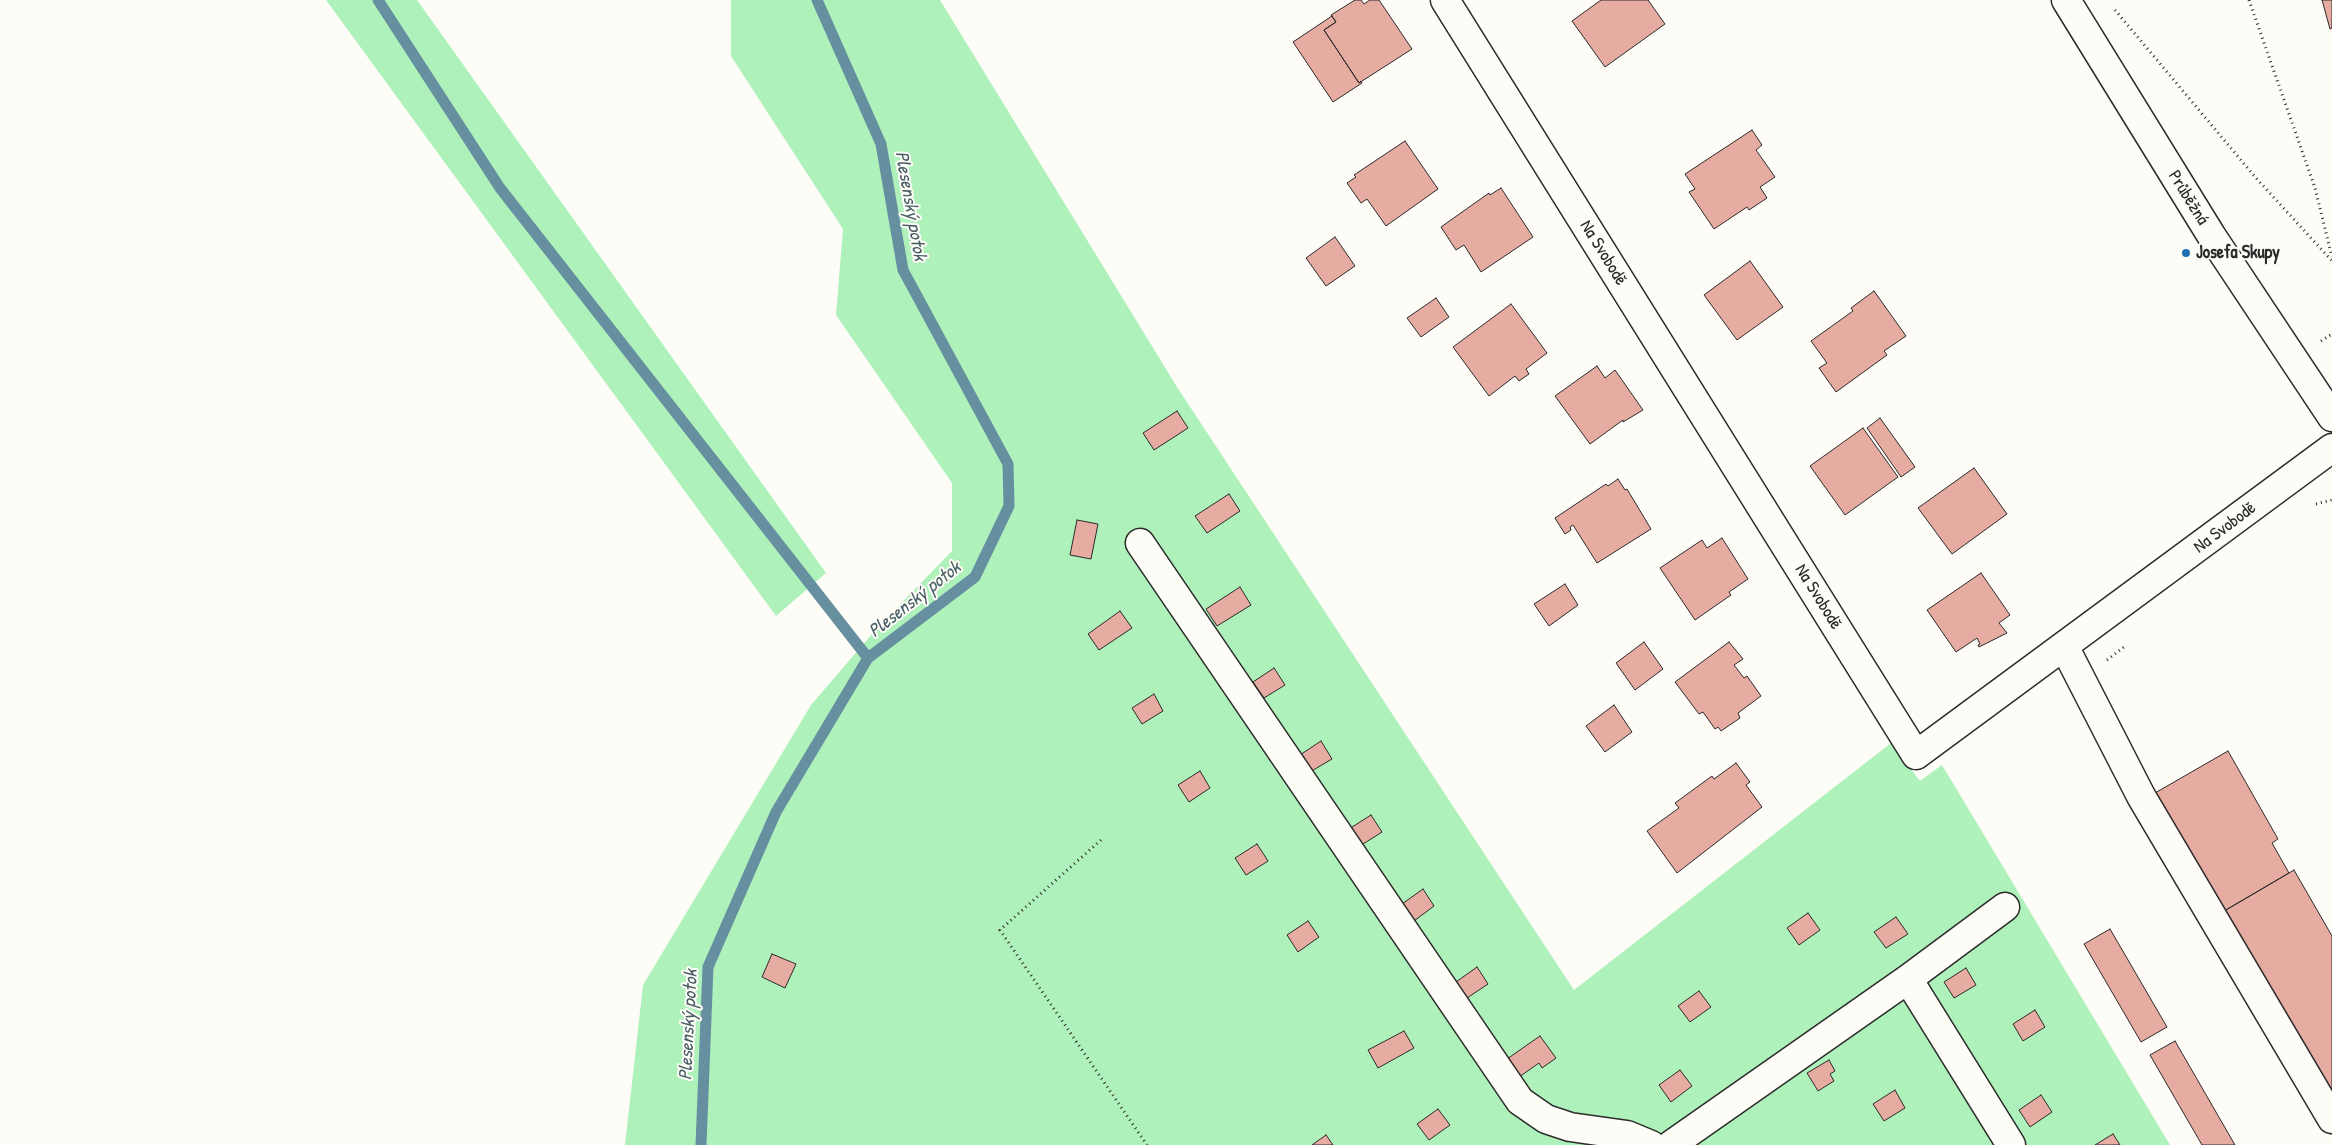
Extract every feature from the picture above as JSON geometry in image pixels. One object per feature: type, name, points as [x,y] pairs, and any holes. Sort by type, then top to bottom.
[{"type":"street","name":"Na Svobodě","points":[[1446,0],[1916,755],[2332,448]]},
{"type":"street","name":"Průběžná","points":[[2066,0],[2211,235],[2332,417]]},
{"type":"street","points":[[1140,543],[1520,1101],[1546,1119],[1570,1127],[1627,1135],[1651,1145]]},
{"type":"street","points":[[2064,646],[2141,796],[2332,1119]]},
{"type":"street","points":[[1671,1145],[1908,979],[2005,907]]},
{"type":"street","points":[[1908,979],[2011,1145]]},
{"type":"path","points":[[2249,0],[2315,188],[2332,257]]},
{"type":"path","points":[[2112,7],[2256,178],[2332,261]]},
{"type":"path","points":[[1101,840],[1000,930],[1147,1145]]},
{"type":"green space","points":[[326,0],[417,0],[826,573],[776,616]]},
{"type":"green space","points":[[731,0],[940,0],[1177,387],[1574,990],[1891,743],[1920,781],[1942,765],[2170,1145],[625,1145],[643,985],[811,705],[878,627],[952,551],[952,483],[836,315],[843,229],[731,56]]},
{"type":"building","points":[[1355,0],[1361,0],[1364,4],[1370,0],[1379,0],[1412,49],[1359,83],[1324,30],[1336,22],[1331,15]]},
{"type":"building","points":[[1601,0],[1648,0],[1665,24],[1605,67],[1572,21]]},
{"type":"building","points":[[2322,0],[2332,0],[2332,28],[2330,29]]},
{"type":"building","points":[[1332,16],[1336,22],[1324,30],[1359,83],[1361,81],[1362,83],[1333,102],[1293,42]]},
{"type":"building","points":[[1752,130],[1762,145],[1756,150],[1775,177],[1760,187],[1767,198],[1749,210],[1747,207],[1714,229],[1689,192],[1695,189],[1685,174]]},
{"type":"building","points":[[1405,141],[1438,189],[1386,226],[1367,199],[1361,203],[1347,183],[1356,177],[1354,175]]},
{"type":"building","points":[[1501,188],[1533,237],[1481,272],[1464,245],[1456,250],[1441,227],[1489,193],[1490,195]]},
{"type":"building","points":[[1335,237],[1355,266],[1326,286],[1306,258]]},
{"type":"building","points":[[1750,261],[1783,307],[1737,340],[1704,295]]},
{"type":"building","points":[[1874,291],[1906,336],[1884,351],[1887,355],[1836,392],[1819,368],[1827,363],[1811,341],[1853,311],[1851,308]]},
{"type":"building","points":[[1436,298],[1449,317],[1421,337],[1407,318]]},
{"type":"building","points":[[1511,304],[1547,353],[1526,369],[1529,374],[1519,381],[1515,376],[1489,396],[1453,347]]},
{"type":"building","points":[[1597,366],[1605,378],[1615,370],[1643,410],[1623,422],[1623,420],[1590,444],[1555,396]]},
{"type":"building","points":[[1177,411],[1188,428],[1154,450],[1143,433]]},
{"type":"building","points":[[1880,418],[1915,467],[1901,477],[1867,428]]},
{"type":"building","points":[[1863,428],[1898,477],[1845,515],[1810,466]]},
{"type":"building","points":[[1974,468],[2007,514],[1952,554],[1918,508]]},
{"type":"building","points":[[1618,479],[1625,490],[1627,489],[1651,529],[1597,563],[1573,525],[1570,527],[1571,530],[1565,534],[1555,518],[1606,484],[1608,486]]},
{"type":"building","points":[[1229,494],[1240,511],[1207,533],[1195,516]]},
{"type":"building","points":[[1077,520],[1098,524],[1091,559],[1070,555]]},
{"type":"building","points":[[1722,538],[1748,579],[1729,592],[1731,595],[1695,620],[1660,568],[1702,540],[1707,548]]},
{"type":"building","points":[[1981,573],[2010,615],[1999,623],[2007,633],[1979,647],[1978,645],[1980,644],[1977,638],[1956,652],[1927,610]]},
{"type":"building","points":[[1565,584],[1578,605],[1549,626],[1534,604]]},
{"type":"building","points":[[1240,587],[1251,605],[1217,626],[1206,609]]},
{"type":"building","points":[[1120,611],[1132,628],[1099,650],[1088,634]]},
{"type":"building","points":[[1644,642],[1663,669],[1635,690],[1616,663]]},
{"type":"building","points":[[1729,642],[1743,659],[1734,665],[1744,678],[1747,676],[1761,696],[1738,713],[1740,718],[1721,731],[1718,727],[1715,729],[1703,712],[1699,714],[1675,682]]},
{"type":"building","points":[[1274,668],[1285,685],[1264,698],[1253,682]]},
{"type":"building","points":[[1154,694],[1163,711],[1142,724],[1132,708]]},
{"type":"building","points":[[1614,705],[1632,732],[1605,752],[1586,726]]},
{"type":"building","points":[[1321,741],[1332,759],[1310,772],[1300,755]]},
{"type":"building","points":[[2228,751],[2278,839],[2272,843],[2289,873],[2224,911],[2155,793]]},
{"type":"building","points":[[1736,763],[1750,782],[1746,785],[1762,807],[1677,873],[1647,831],[1679,808],[1675,803],[1712,776],[1714,779]]},
{"type":"building","points":[[1200,771],[1210,788],[1189,802],[1178,785]]},
{"type":"building","points":[[1371,815],[1382,832],[1360,846],[1349,829]]},
{"type":"building","points":[[1257,844],[1268,861],[1246,875],[1235,858]]},
{"type":"building","points":[[2294,870],[2332,936],[2332,1103],[2221,913]]},
{"type":"building","points":[[1423,889],[1434,906],[1414,921],[1402,904]]},
{"type":"building","points":[[1808,913],[1820,930],[1799,945],[1787,928]]},
{"type":"building","points":[[1896,917],[1908,934],[1886,948],[1874,932]]},
{"type":"building","points":[[1308,921],[1319,937],[1298,952],[1287,935]]},
{"type":"building","points":[[2110,929],[2167,1027],[2141,1042],[2084,944]]},
{"type":"building","points":[[772,954],[796,964],[785,988],[762,977]]},
{"type":"building","points":[[1477,967],[1488,984],[1467,998],[1456,982]]},
{"type":"building","points":[[1966,968],[1976,985],[1954,998],[1944,982]]},
{"type":"building","points":[[1699,991],[1711,1007],[1690,1022],[1678,1006]]},
{"type":"building","points":[[2035,1010],[2045,1027],[2023,1041],[2013,1024]]},
{"type":"building","points":[[1404,1031],[1414,1048],[1378,1068],[1368,1050]]},
{"type":"building","points":[[1540,1036],[1556,1058],[1542,1068],[1539,1063],[1519,1077],[1507,1059]]},
{"type":"building","points":[[2175,1041],[2235,1145],[2202,1145],[2150,1055]]},
{"type":"building","points":[[1829,1060],[1835,1071],[1830,1074],[1834,1081],[1818,1091],[1807,1073]]},
{"type":"building","points":[[1680,1070],[1692,1086],[1671,1102],[1659,1085]]},
{"type":"building","points":[[1895,1090],[1905,1108],[1884,1121],[1873,1104]]},
{"type":"building","points":[[2041,1095],[2052,1112],[2030,1127],[2019,1110]]},
{"type":"building","points":[[1438,1109],[1450,1125],[1429,1140],[1417,1124]]},
{"type":"building","points":[[2113,1134],[2120,1145],[2095,1145]]},
{"type":"building","points":[[1326,1135],[1333,1145],[1312,1145]]},
{"type":"waterway","points":[[378,0],[500,188],[868,658]]},
{"type":"waterway","name":"Plesenský potok","points":[[701,1145],[708,967],[776,812],[868,658],[975,577],[1009,506],[1008,464],[903,270],[881,144],[817,0]]},
{"type":"place","name":"Josefa Skupy","points":[[2186,253]]}]
